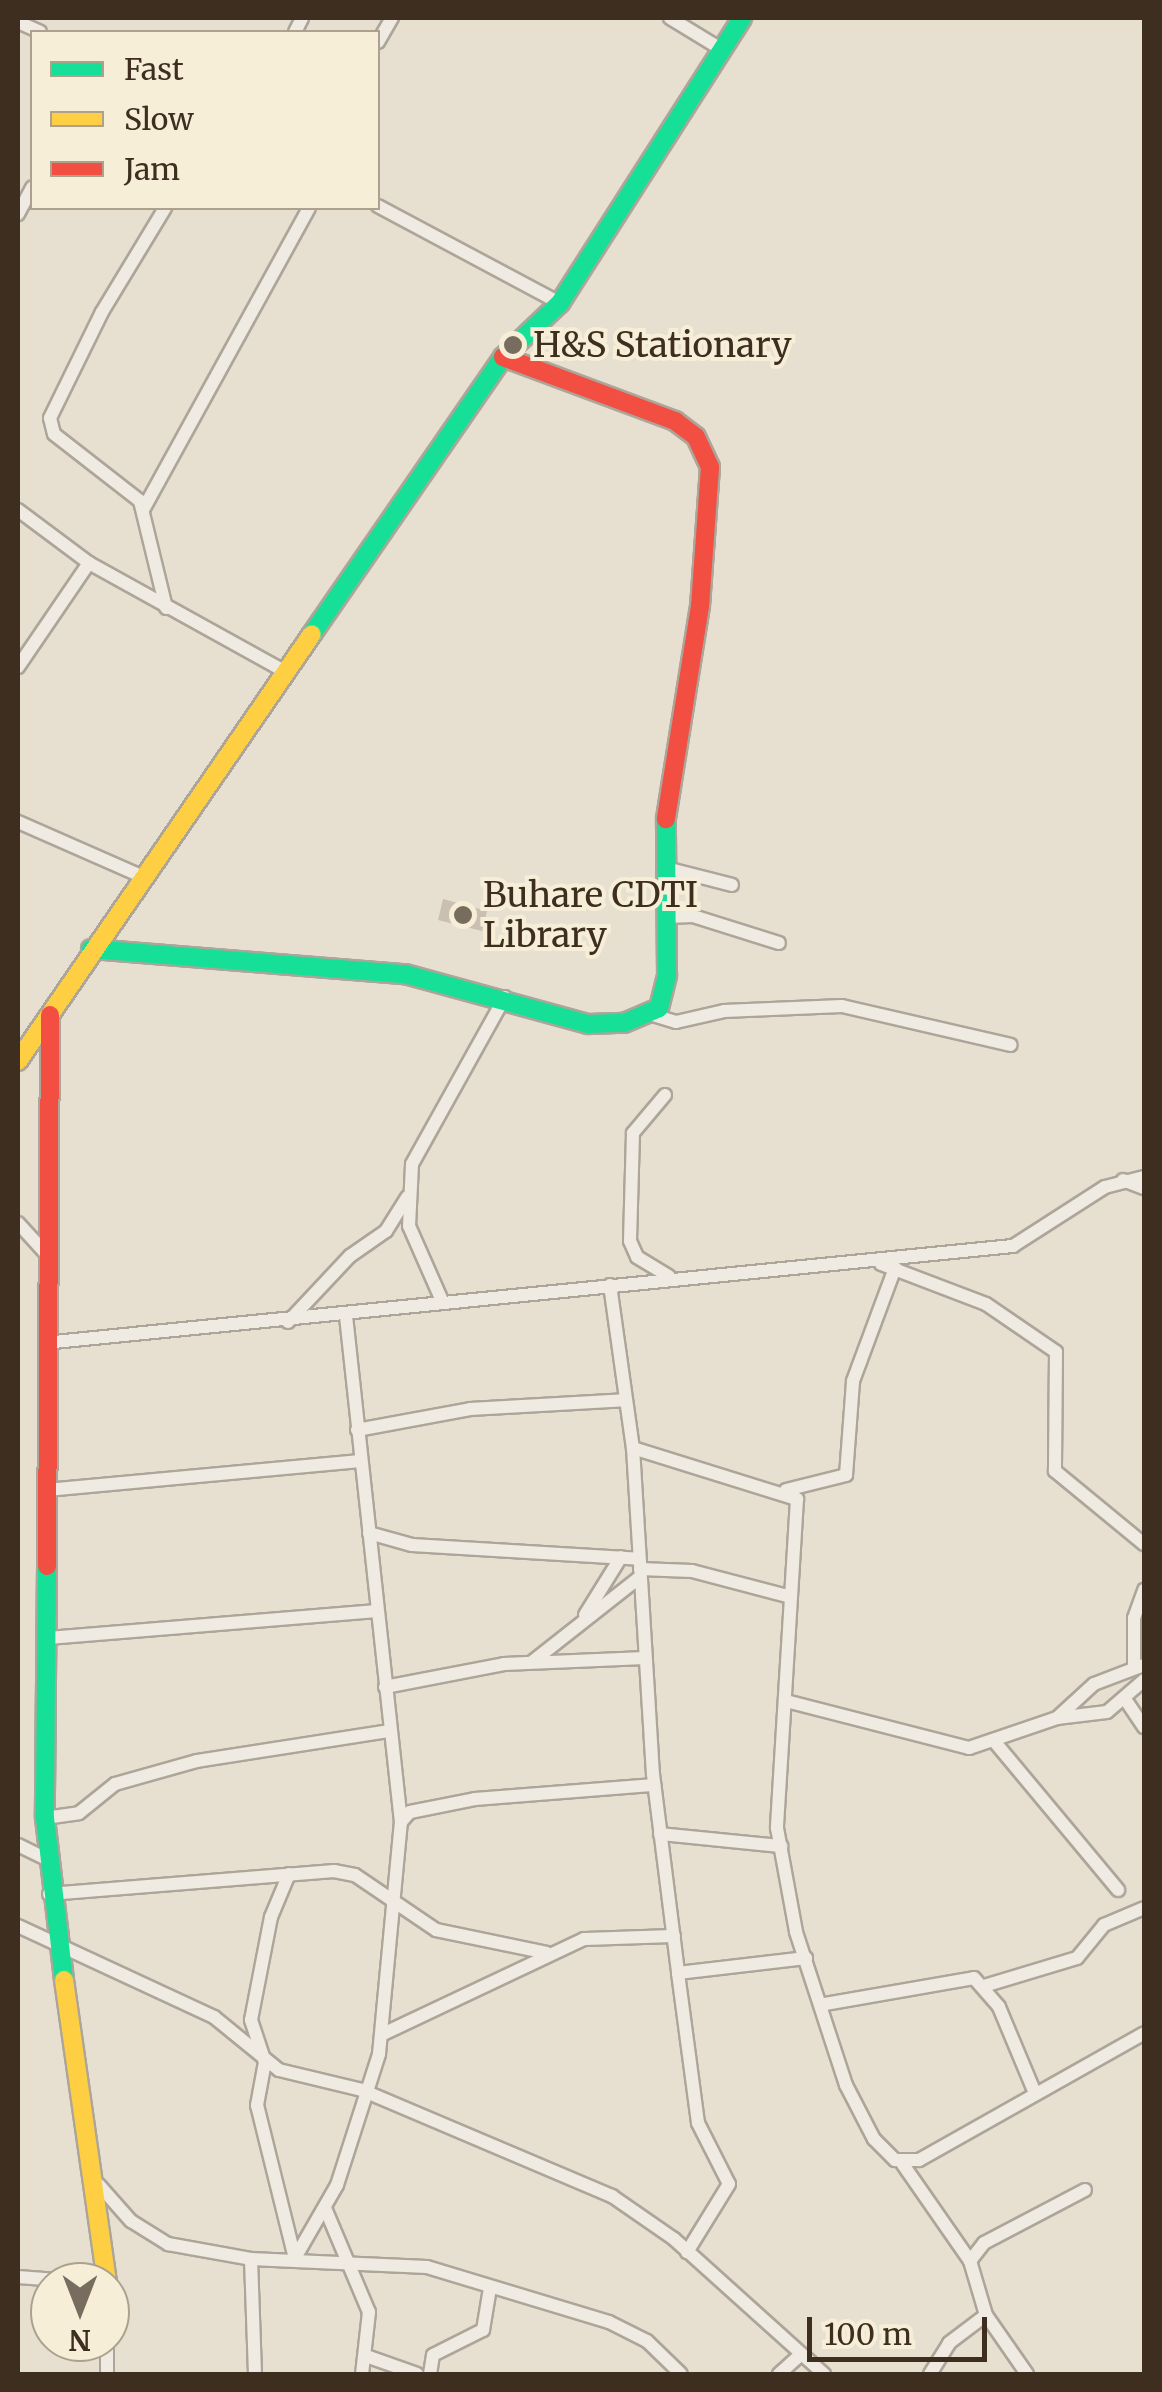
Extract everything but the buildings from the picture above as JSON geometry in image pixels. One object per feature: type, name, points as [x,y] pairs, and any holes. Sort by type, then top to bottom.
[{"type":"street","points":[[670,18],[724,51]]},
{"type":"street","points":[[18,1061],[91,949],[503,357],[560,303],[742,18]]},
{"type":"street","points":[[18,214],[30,192]]},
{"type":"street","points":[[380,207],[560,303]]},
{"type":"street","points":[[164,210],[51,406],[54,434],[144,508],[166,608]]},
{"type":"street","points":[[144,508],[307,210]]},
{"type":"street","points":[[503,357],[676,420],[708,457],[709,529],[665,824],[664,998],[653,1015]]},
{"type":"street","points":[[18,510],[89,563],[286,672]]},
{"type":"street","points":[[18,667],[89,563]]},
{"type":"street","points":[[18,822],[142,876]]},
{"type":"street","points":[[666,868],[732,884]]},
{"type":"street","points":[[667,917],[694,916],[779,943]]},
{"type":"street","points":[[91,949],[388,972],[505,997],[588,1024],[653,1015],[676,1022],[724,1011],[842,1006],[1011,1045]]},
{"type":"street","points":[[443,1303],[408,1226],[408,1196],[422,1136],[505,997]]},
{"type":"street","points":[[50,1015],[54,1342],[47,1490],[45,1818],[49,1894],[99,2185],[106,2262]]},
{"type":"street","points":[[665,1095],[632,1133],[630,1242],[636,1257],[669,1276]]},
{"type":"street","points":[[54,1342],[346,1316],[669,1276],[878,1263],[1013,1246],[1121,1179],[1144,1177]]},
{"type":"street","points":[[1121,1179],[1144,1188]]},
{"type":"street","points":[[288,1322],[350,1256],[386,1232],[408,1196]]},
{"type":"street","points":[[18,1223],[53,1261]]},
{"type":"street","points":[[878,1263],[986,1304],[1056,1352],[1055,1471],[1144,1544]]},
{"type":"street","points":[[632,1448],[786,1490],[846,1475],[853,1381],[895,1268]]},
{"type":"street","points":[[610,1286],[632,1448],[654,1786],[678,1973],[698,2124],[729,2189],[687,2252]]},
{"type":"street","points":[[295,2258],[325,2208],[346,2161],[362,2090],[384,2034],[390,1898],[401,1822],[346,1316]]},
{"type":"street","points":[[357,1430],[470,1409],[624,1400]]},
{"type":"street","points":[[47,1490],[360,1461]]},
{"type":"street","points":[[786,1490],[799,1511],[791,1597],[780,1846],[806,1958],[825,2004],[858,2116],[902,2163],[970,2261],[986,2314],[1028,2374]]},
{"type":"street","points":[[369,1533],[412,1544],[621,1557],[640,1568],[692,1571],[791,1597]]},
{"type":"street","points":[[585,1615],[621,1557]]},
{"type":"street","points":[[532,1662],[640,1568]]},
{"type":"street","points":[[1058,1718],[1094,1684],[1139,1667],[1134,1618],[1144,1590]]},
{"type":"street","points":[[48,1638],[377,1611]]},
{"type":"street","points":[[385,1687],[532,1662],[646,1658]]},
{"type":"street","points":[[786,1702],[962,1748],[1058,1718],[1093,1717],[1125,1699],[1144,1680]]},
{"type":"street","points":[[1125,1699],[1144,1727]]},
{"type":"street","points":[[45,1818],[79,1812],[115,1784],[196,1761],[389,1731]]},
{"type":"street","points":[[994,1741],[1118,1890]]},
{"type":"street","points":[[401,1822],[410,1812],[474,1799],[654,1786]]},
{"type":"street","points":[[660,1834],[780,1846]]},
{"type":"street","points":[[18,1846],[47,1859]]},
{"type":"street","points":[[49,1894],[289,1874],[355,1875],[467,1941],[548,1953]]},
{"type":"street","points":[[289,1874],[251,2002],[265,2062],[258,2105],[295,2258]]},
{"type":"street","points":[[984,1986],[1077,1958],[1104,1925],[1144,1908]]},
{"type":"street","points":[[18,1926],[214,2017],[265,2062],[362,2090],[612,2196],[687,2252],[824,2374]]},
{"type":"street","points":[[384,2034],[548,1953],[611,1933],[674,1936]]},
{"type":"street","points":[[678,1973],[806,1958]]},
{"type":"street","points":[[825,2004],[960,1974],[984,1986],[1035,2093]]},
{"type":"street","points":[[902,2163],[1144,2033]]},
{"type":"street","points":[[99,2185],[131,2221],[168,2244],[251,2259],[347,2259],[427,2267],[609,2322],[647,2342],[681,2374]]},
{"type":"street","points":[[970,2261],[984,2243],[1085,2190]]},
{"type":"street","points":[[325,2208],[369,2312],[362,2374]]},
{"type":"street","points":[[251,2259],[254,2374]]},
{"type":"street","points":[[430,2374],[433,2355],[483,2330],[490,2288]]},
{"type":"street","points":[[930,2374],[950,2344],[986,2314]]},
{"type":"street","points":[[779,2374],[800,2354]]},
{"type":"street","points":[[366,2356],[417,2374]]},
{"type":"traffic: fast","points":[[312,634],[503,357],[560,303],[742,18]]},
{"type":"traffic: fast","points":[[91,949],[405,974],[588,1024],[624,1023],[659,1008],[667,975],[666,819]]},
{"type":"traffic: fast","points":[[47,1566],[45,1818],[64,1980]]},
{"type":"traffic: slow","points":[[18,1061],[312,634]]},
{"type":"traffic: slow","points":[[64,1980],[104,2262]]},
{"type":"traffic: jam","points":[[503,357],[675,421],[696,437],[710,467],[700,606],[666,819]]},
{"type":"traffic: jam","points":[[47,1566],[50,1015]]},
{"type":"place","name":"H&S Stationary","points":[[513,345]]},
{"type":"place","name":"Buhare CDTI Library","points":[[463,915]]}]
